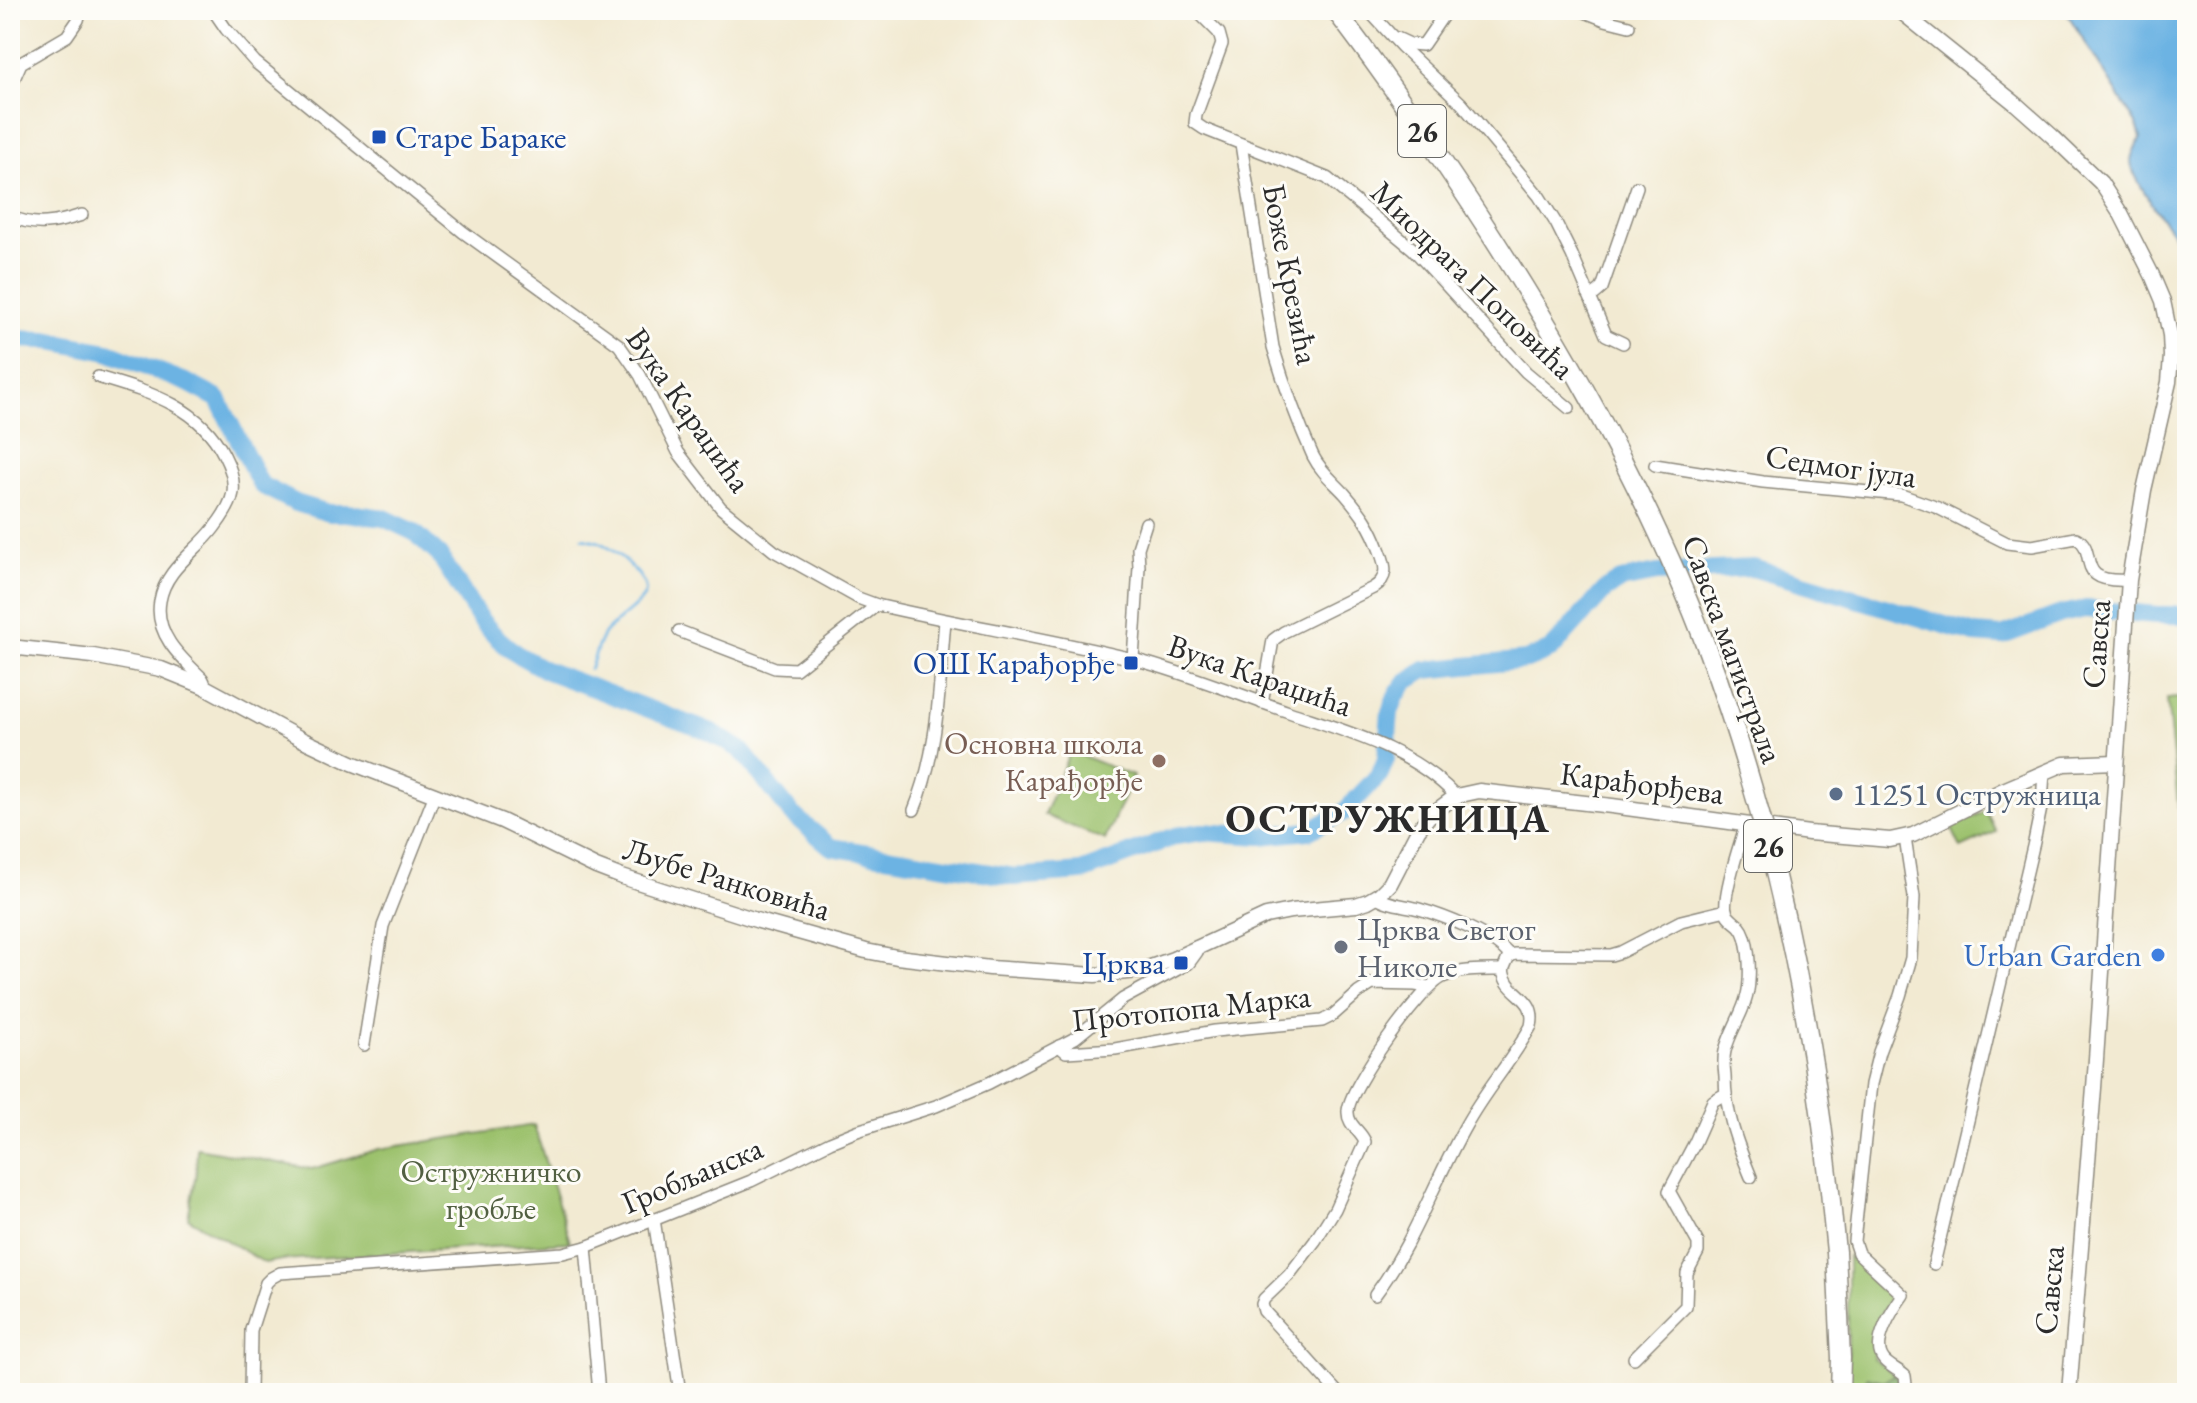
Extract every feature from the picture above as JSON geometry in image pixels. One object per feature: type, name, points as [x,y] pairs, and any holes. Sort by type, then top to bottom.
[{"type":"main road","name":"Савска магистрала","points":[[1335,10],[1408,110],[1495,239],[1573,368],[1623,461],[1673,566],[1707,650],[1768,844],[1809,1031],[1829,1172],[1836,1252],[1840,1393]]},
{"type":"street","points":[[10,88],[21,63],[67,36],[81,10]]},
{"type":"street","name":"Вука Караџића","points":[[213,10],[255,62],[463,232],[619,345],[640,375],[678,452],[721,508],[774,551],[858,598],[877,605],[1133,659],[1197,678],[1369,740],[1397,753],[1456,796]]},
{"type":"street","name":"Миодрага Поповића","points":[[1196,10],[1219,33],[1222,44],[1195,123],[1327,178],[1413,249],[1526,372],[1569,408]]},
{"type":"street","points":[[1368,10],[1462,104],[1539,196],[1567,244],[1606,335],[1623,343]]},
{"type":"street","points":[[1389,33],[1403,42],[1423,45],[1447,10]]},
{"type":"street","points":[[1580,10],[1629,26]]},
{"type":"street","name":"Савска","points":[[1899,10],[2016,104],[2095,176],[2117,206],[2145,259],[2160,292],[2170,335],[2169,382],[2144,490],[2129,580],[2093,1101],[2069,1393]]},
{"type":"street","name":"Боже Крезића","points":[[1241,144],[1273,347],[1282,377],[1314,457],[1323,472],[1372,528],[1386,572],[1383,580],[1373,588],[1273,640],[1262,703]]},
{"type":"street","points":[[1588,294],[1595,294],[1602,288],[1637,187]]},
{"type":"street","points":[[10,216],[43,224],[82,215]]},
{"type":"street","points":[[98,377],[147,392],[203,424],[217,442],[232,473],[234,490],[228,505],[208,536],[168,578],[160,600],[161,625],[172,648],[202,678],[203,686]]},
{"type":"street","name":"Седмог јула","points":[[1655,465],[1763,482],[1916,499],[2007,543],[2032,546],[2081,540],[2093,573],[2110,580],[2129,580]]},
{"type":"street","points":[[1133,659],[1139,582],[1138,548],[1146,523]]},
{"type":"street","points":[[679,631],[775,668],[796,669],[877,605]]},
{"type":"street","points":[[914,810],[935,734],[945,621]]},
{"type":"street","name":"Љубе Ранковића","points":[[10,647],[161,669],[203,686],[339,757],[502,821],[596,867],[759,921],[897,957],[990,968],[1110,975],[1155,966],[1266,916],[1356,905],[1376,896]]},
{"type":"street","name":"Карађорђева","points":[[1456,796],[1479,791],[1887,840],[1905,838],[2064,764],[2116,762]]},
{"type":"street","points":[[1934,1264],[2037,829],[2044,772]]},
{"type":"street","points":[[364,1045],[383,926],[435,794]]},
{"type":"street","points":[[1456,796],[1429,816],[1418,830],[1390,884],[1376,896],[1384,901],[1428,912],[1472,931],[1502,947],[1510,956]]},
{"type":"street","points":[[1746,824],[1729,883],[1726,910],[1743,931],[1749,983],[1743,1010],[1724,1055],[1725,1094],[1731,1128],[1751,1177]]},
{"type":"street","points":[[1904,1393],[1905,1376],[1883,1359],[1880,1349],[1886,1323],[1903,1295],[1858,1253],[1854,1241],[1871,1084],[1911,958],[1914,897],[1905,838]]},
{"type":"street","points":[[1375,1295],[1407,1246],[1465,1127],[1531,1026],[1533,1017],[1530,1005],[1504,976],[1503,970],[1510,956],[1518,953],[1615,955],[1681,921],[1726,910]]},
{"type":"street","name":"Гробљанска","points":[[250,1393],[251,1330],[266,1283],[280,1273],[563,1253],[586,1247],[751,1181],[830,1142],[936,1106],[1003,1076],[1084,1032],[1123,999],[1189,963],[1197,952],[1196,947]]},
{"type":"street","name":"Протопопа Марка","points":[[1059,1046],[1066,1052],[1115,1049],[1215,1031],[1322,1021],[1372,984],[1429,987],[1440,978],[1452,974],[1503,970]]},
{"type":"street","points":[[1338,1393],[1264,1311],[1262,1304],[1297,1265],[1335,1209],[1365,1142],[1348,1115],[1352,1096],[1384,1045],[1429,987]]},
{"type":"street","points":[[1634,1358],[1686,1306],[1687,1273],[1698,1252],[1698,1243],[1669,1191],[1713,1101],[1725,1094]]},
{"type":"street","points":[[654,1219],[680,1393]]},
{"type":"street","points":[[586,1247],[599,1393]]},
{"type":"green space","points":[[2187,697],[2187,870],[2185,870],[2167,699]]},
{"type":"green space","points":[[1070,751],[1133,776],[1105,840],[1044,815]]},
{"type":"green space","points":[[1986,811],[1996,832],[1961,848],[1951,827]]},
{"type":"green space","name":"Остружничко гробље","points":[[534,1125],[570,1242],[265,1263],[188,1218],[197,1148],[312,1169],[379,1149]]},
{"type":"green space","points":[[1848,1256],[1893,1291],[1878,1321],[1880,1327],[1873,1358],[1894,1374],[1900,1393],[1848,1393]]},
{"type":"green space","points":[[1894,1374],[1903,1386],[1900,1393],[1861,1393],[1867,1377],[1885,1381]]},
{"type":"water","points":[[2065,10],[2187,10],[2187,252],[2154,207],[2133,170],[2132,155],[2141,138],[2137,125]]},
{"type":"waterway","points":[[10,339],[46,340],[108,352],[188,383],[218,399],[261,485],[296,503],[329,513],[384,518],[414,532],[439,555],[480,619],[515,653],[545,670],[710,732],[741,750],[792,814],[831,847],[1014,877],[1081,872],[1176,836],[1202,832],[1261,836],[1309,831],[1344,812],[1380,774],[1386,759],[1390,712],[1406,682],[1425,670],[1527,660],[1551,650],[1605,590],[1621,580],[1657,573],[1753,568],[1975,634],[2002,636],[2061,614],[2086,609],[2187,615]]},
{"type":"waterway","points":[[583,538],[599,542],[614,552],[637,573],[645,588],[642,598],[604,634],[590,669]]},
{"type":"place","name":"Старе Бараке","points":[[379,137]]},
{"type":"place","name":"ОШ Карађорђе","points":[[1131,663]]},
{"type":"place","name":"Основна школа Карађорђе","points":[[1159,761]]},
{"type":"place","name":"11251 Остружница","points":[[1836,794]]},
{"type":"place","name":"Црква Светог Николе","points":[[1341,947]]},
{"type":"place","name":"Urban Garden","points":[[2158,955]]},
{"type":"place","name":"Црква","points":[[1181,963]]},
{"type":"district","name":"ОСТРУЖНИЦА","points":[[1388,818]]}]
